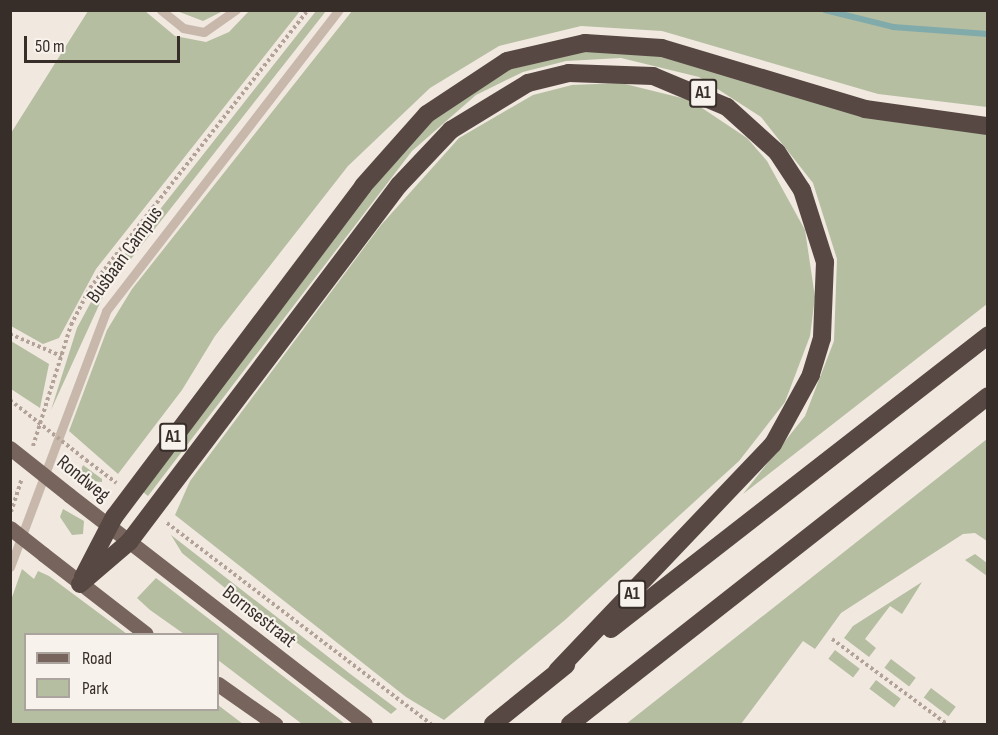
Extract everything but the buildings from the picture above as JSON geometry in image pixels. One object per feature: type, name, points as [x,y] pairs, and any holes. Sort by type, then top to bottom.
[{"type":"highway","name":"A1","points":[[108,526],[405,136],[472,79],[507,61],[585,43],[662,48],[865,108],[987,126]]},
{"type":"highway","name":"A1","points":[[129,542],[399,185],[451,130],[519,87],[569,73],[621,71],[694,89],[754,128],[802,190],[825,262],[822,338],[812,375],[773,444],[557,671]]},
{"type":"highway","name":"A1","points":[[493,724],[557,671],[987,335]]},
{"type":"highway","points":[[570,724],[987,396]]},
{"type":"highway","points":[[80,584],[108,526]]},
{"type":"highway","points":[[80,584],[129,542]]},
{"type":"main road","name":"Rondweg","points":[[10,448],[129,542]]},
{"type":"main road","points":[[10,528],[145,633]]},
{"type":"main road","name":"Bornsestraat","points":[[129,542],[365,724]]},
{"type":"main road","points":[[219,685],[275,724]]},
{"type":"lane","points":[[161,10],[183,28],[204,32],[236,10]]},
{"type":"lane","name":"Busbaan Campus","points":[[11,564],[85,355],[114,297],[339,10]]},
{"type":"path","points":[[10,334],[61,356]]},
{"type":"path","points":[[10,400],[131,494]]},
{"type":"path","points":[[152,511],[431,724]]},
{"type":"path","points":[[832,639],[947,724]]},
{"type":"green space","points":[[88,11],[145,11],[175,36],[206,42],[229,32],[249,11],[300,11],[96,269],[59,338],[43,344],[11,326],[11,133]]},
{"type":"green space","points":[[177,11],[223,11],[203,21]]},
{"type":"green space","points":[[316,11],[326,11],[105,292],[51,410],[77,328],[99,287]]},
{"type":"green space","points":[[352,11],[987,11],[987,107],[878,94],[662,31],[581,26],[499,46],[430,88],[348,166],[215,336],[182,390],[118,474],[69,431],[107,330],[132,289]]},
{"type":"green space","points":[[581,51],[658,55],[896,122],[987,132],[987,304],[743,494],[805,416],[834,341],[837,259],[813,183],[761,117],[699,77],[621,58],[566,61],[523,72],[476,95],[412,151],[148,496],[143,492],[399,154],[445,108],[508,70]]},
{"type":"green space","points":[[621,83],[690,100],[747,138],[767,161],[805,230],[815,297],[810,336],[785,402],[739,461],[565,620],[444,720],[406,697],[175,515],[190,481],[381,225],[459,138],[533,95],[572,85]]},
{"type":"green space","points":[[11,341],[49,364],[40,408],[11,389]]},
{"type":"green space","points":[[987,439],[987,541],[975,533],[963,534],[841,613],[815,649],[803,641],[741,724],[626,724]]},
{"type":"green space","points":[[83,465],[102,479],[102,482],[77,480]]},
{"type":"green space","points":[[63,509],[84,521],[83,534],[72,535],[60,517]]},
{"type":"green space","points":[[171,535],[397,709],[391,714],[230,592],[182,553]]},
{"type":"green space","points":[[975,554],[987,563],[987,576],[965,560]]},
{"type":"green space","points":[[22,569],[34,579],[38,571],[49,576],[126,633],[24,633],[24,711],[219,711],[219,706],[243,724],[11,724],[11,600]]},
{"type":"green space","points":[[156,578],[345,724],[302,724],[219,661],[219,633],[183,633],[137,598]]},
{"type":"green space","points":[[922,582],[902,614],[890,606],[865,639],[876,648],[869,657],[844,638],[853,626]]},
{"type":"green space","points":[[835,650],[860,669],[853,677],[828,659]]},
{"type":"green space","points":[[891,659],[916,678],[909,686],[884,668]]},
{"type":"green space","points":[[876,680],[901,699],[894,707],[869,689]]},
{"type":"green space","points":[[931,688],[956,707],[949,716],[924,698]]},
{"type":"waterway","points":[[825,10],[893,27],[988,34]]}]
